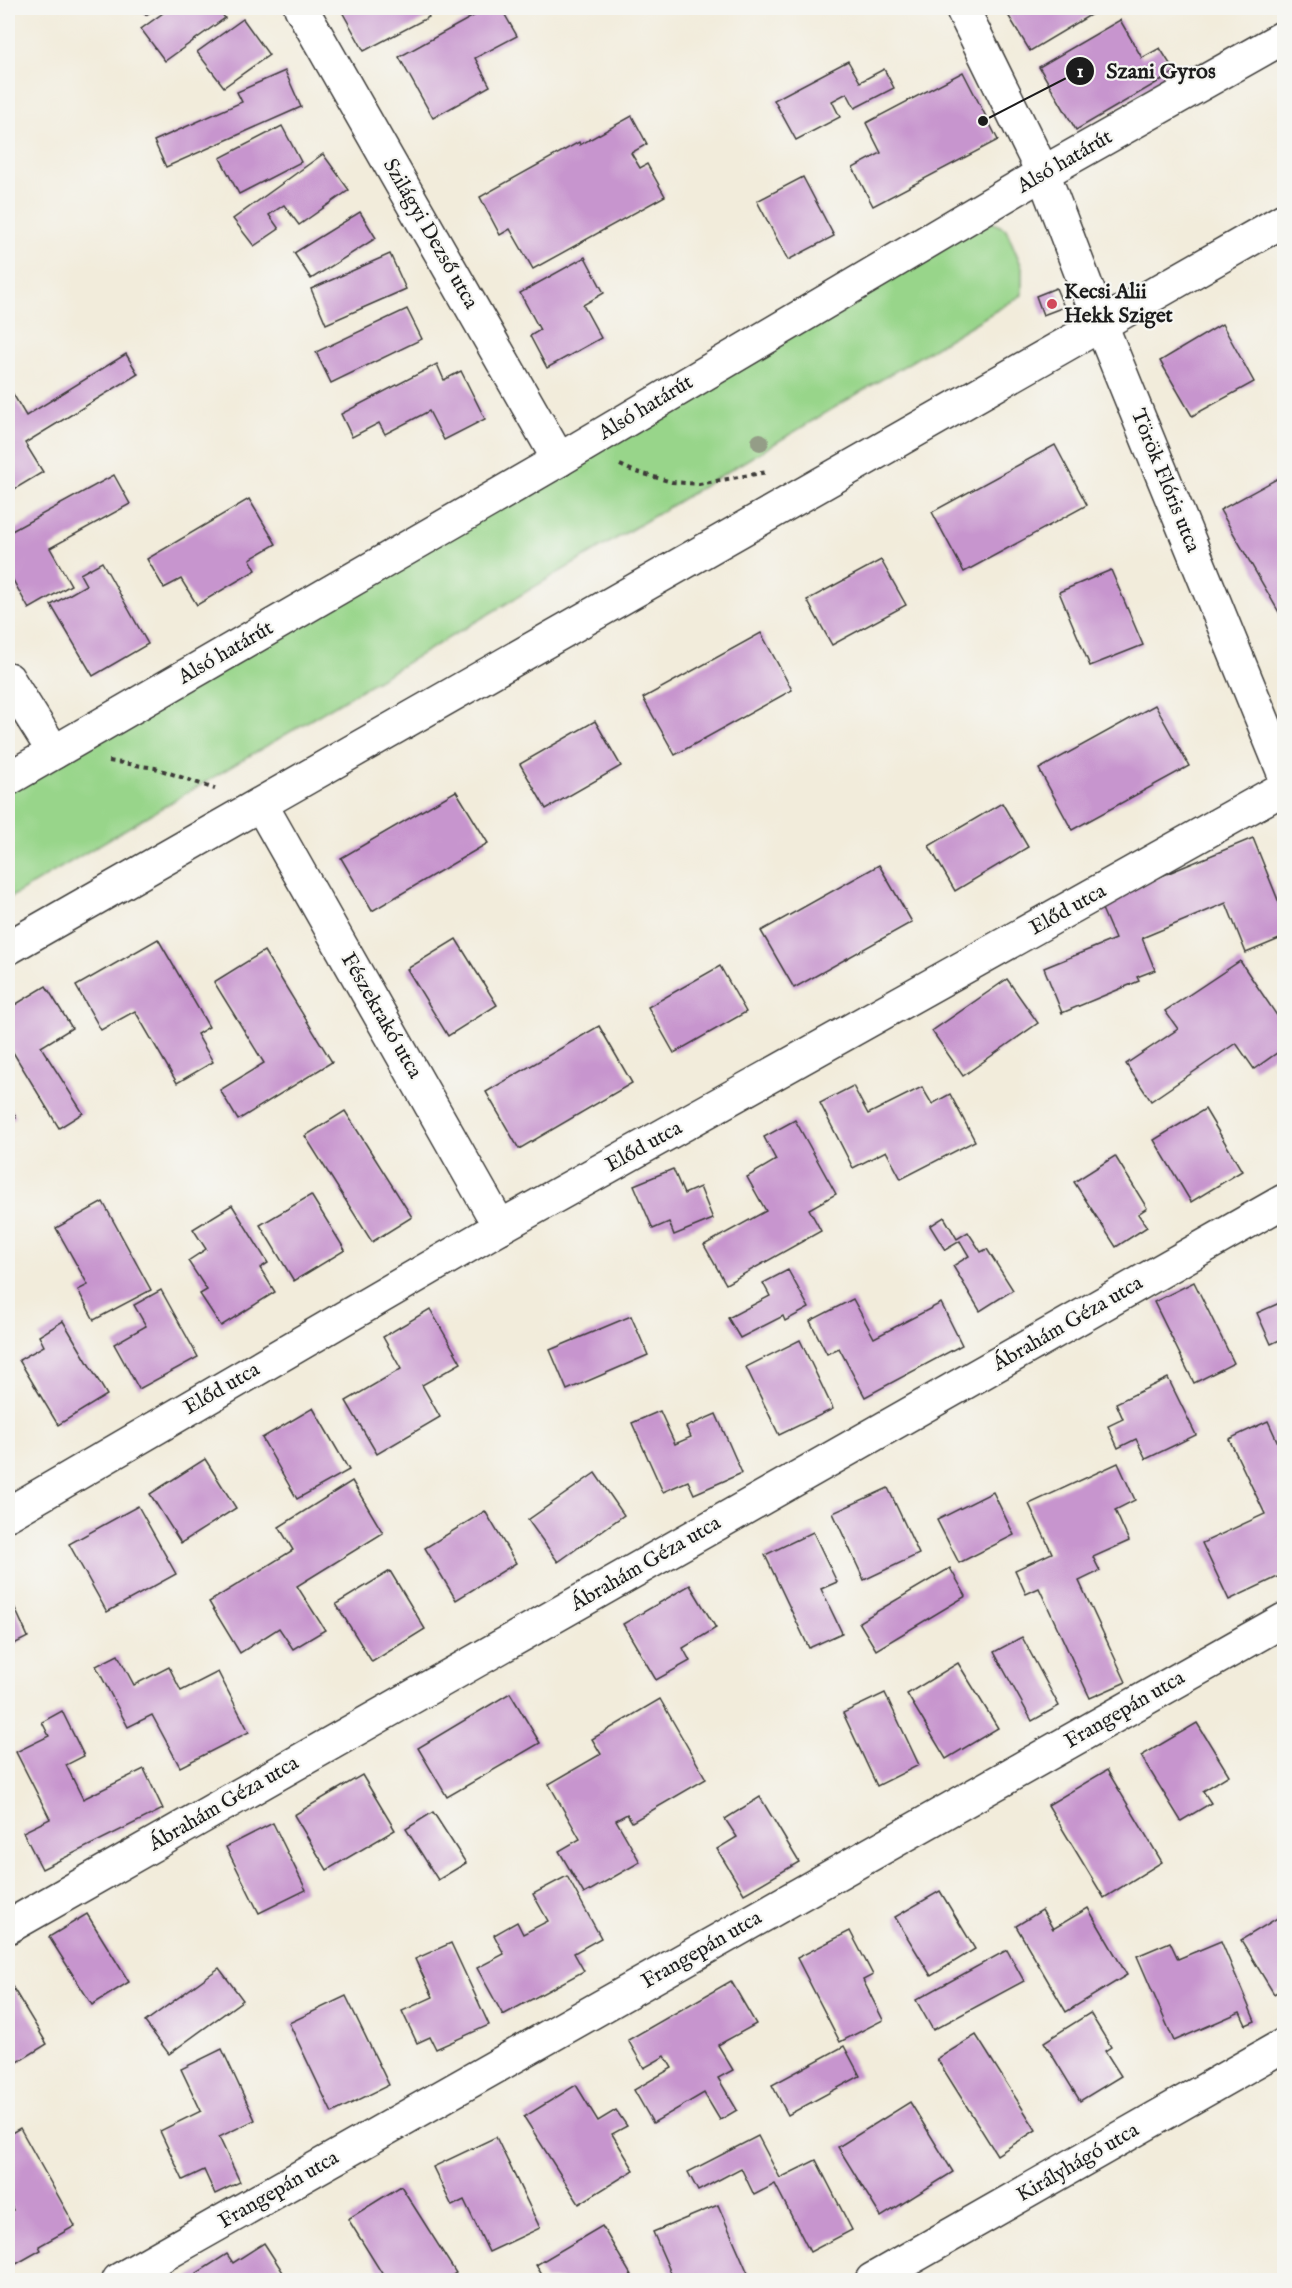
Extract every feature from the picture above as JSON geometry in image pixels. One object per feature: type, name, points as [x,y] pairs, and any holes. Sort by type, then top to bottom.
[{"type":"street","name":"Szilágyi Dezső utca","points":[[301,8],[559,460]]},
{"type":"street","name":"Török Flóris utca","points":[[962,8],[1046,180],[1101,325],[1284,773]]},
{"type":"street","name":"Alsó határút","points":[[8,779],[590,441],[1046,180],[1284,37]]},
{"type":"street","points":[[8,948],[1284,220]]},
{"type":"street","points":[[8,679],[54,752]]},
{"type":"street","name":"Előd utca","points":[[8,1514],[500,1227],[1284,788]]},
{"type":"street","name":"Fészekrakó utca","points":[[261,805],[500,1227]]},
{"type":"street","name":"Ábrahám Géza utca","points":[[8,1928],[1284,1201]]},
{"type":"street","name":"Frangepán utca","points":[[119,2280],[1284,1620]]},
{"type":"street","name":"Királyhágó utca","points":[[872,2280],[1284,2044]]},
{"type":"path","points":[[590,441],[597,454],[633,471],[672,482],[699,484],[764,474],[775,469]]},
{"type":"path","points":[[54,752],[155,768],[261,805]]},
{"type":"green space","points":[[984,218],[1006,229],[1022,267],[1022,295],[8,899],[8,788]]},
{"type":"building","points":[[140,8],[156,8],[146,15]]},
{"type":"building","points":[[170,8],[217,8],[225,18],[165,61],[141,29]]},
{"type":"building","points":[[340,8],[424,8],[429,17],[364,51]]},
{"type":"building","points":[[488,8],[501,8],[517,36],[475,58],[490,86],[433,118],[399,57]]},
{"type":"building","points":[[1009,8],[1102,8],[1030,51],[1005,10]]},
{"type":"building","points":[[243,19],[269,55],[224,87],[197,52]]},
{"type":"building","points":[[1120,20],[1142,58],[1160,48],[1175,72],[1076,130],[1039,67]]},
{"type":"building","points":[[848,61],[860,82],[884,69],[894,88],[855,108],[847,93],[832,101],[840,117],[796,140],[774,100]]},
{"type":"building","points":[[285,71],[301,107],[166,167],[154,141],[242,102],[237,92]]},
{"type":"building","points":[[963,72],[998,140],[873,206],[853,168],[881,153],[866,123]]},
{"type":"building","points":[[632,116],[647,144],[631,153],[640,168],[647,164],[665,196],[533,269],[510,229],[500,235],[480,197],[579,142],[580,145]]},
{"type":"building","points":[[282,126],[301,162],[239,194],[220,158]]},
{"type":"building","points":[[323,154],[349,190],[299,225],[284,205],[269,215],[279,229],[254,246],[233,219]]},
{"type":"building","points":[[803,177],[834,236],[788,260],[757,201]]},
{"type":"building","points":[[360,212],[376,238],[311,279],[294,253]]},
{"type":"building","points":[[390,254],[406,289],[326,324],[311,289]]},
{"type":"building","points":[[585,257],[604,293],[583,305],[601,338],[547,368],[530,336],[540,330],[520,293]]},
{"type":"building","points":[[1056,288],[1064,307],[1043,315],[1036,296]]},
{"type":"building","points":[[407,309],[422,339],[331,383],[316,352]]},
{"type":"building","points":[[1222,324],[1254,382],[1192,416],[1160,361]]},
{"type":"building","points":[[126,354],[138,374],[25,443],[43,472],[8,493],[8,398],[13,394],[26,416]]},
{"type":"building","points":[[437,364],[444,380],[461,371],[485,419],[444,440],[429,411],[385,434],[379,423],[352,437],[341,414]]},
{"type":"building","points":[[1055,445],[1087,505],[964,572],[932,512]]},
{"type":"building","points":[[114,475],[130,504],[50,548],[71,585],[29,609],[8,571],[8,533]]},
{"type":"building","points":[[1284,475],[1284,621],[1220,510]]},
{"type":"building","points":[[249,499],[276,544],[250,559],[256,570],[197,605],[181,579],[164,588],[147,559]]},
{"type":"building","points":[[881,560],[906,605],[832,645],[807,600]]},
{"type":"building","points":[[102,562],[148,644],[93,676],[51,605],[86,585],[80,574]]},
{"type":"building","points":[[1111,570],[1143,645],[1090,666],[1059,592]]},
{"type":"building","points":[[761,633],[792,690],[675,755],[643,698]]},
{"type":"building","points":[[1155,705],[1189,766],[1072,830],[1039,769]]},
{"type":"building","points":[[595,721],[621,766],[546,809],[520,764]]},
{"type":"building","points":[[456,791],[488,843],[372,911],[341,858]]},
{"type":"building","points":[[1002,803],[1028,847],[955,891],[929,846]]},
{"type":"building","points":[[1253,838],[1284,915],[1284,937],[1246,953],[1226,903],[1142,938],[1155,970],[1137,977],[1139,981],[1062,1013],[1044,968],[1115,939],[1099,902]]},
{"type":"building","points":[[879,865],[912,922],[794,988],[761,931]]},
{"type":"building","points":[[158,939],[209,1027],[197,1034],[213,1062],[177,1083],[135,1011],[101,1030],[76,986]]},
{"type":"building","points":[[456,939],[497,1005],[448,1036],[407,969]]},
{"type":"building","points":[[264,951],[332,1062],[238,1120],[220,1090],[264,1063],[214,982]]},
{"type":"building","points":[[1240,961],[1284,1026],[1284,1048],[1254,1069],[1236,1043],[1151,1101],[1126,1064],[1178,1029],[1165,1011]]},
{"type":"building","points":[[720,966],[746,1012],[674,1053],[648,1007]]},
{"type":"building","points":[[1007,979],[1038,1023],[963,1076],[932,1031]]},
{"type":"building","points":[[46,986],[72,1028],[41,1047],[83,1113],[59,1128],[8,1044],[8,1009]]},
{"type":"building","points":[[599,1026],[632,1083],[519,1149],[486,1092]]},
{"type":"building","points":[[853,1086],[868,1114],[922,1087],[932,1104],[950,1094],[975,1141],[901,1179],[886,1151],[853,1168],[820,1103]]},
{"type":"building","points":[[8,1104],[16,1117],[8,1122]]},
{"type":"building","points":[[1205,1109],[1242,1171],[1191,1202],[1154,1140]]},
{"type":"building","points":[[345,1111],[412,1217],[372,1242],[305,1136]]},
{"type":"building","points":[[795,1120],[836,1194],[809,1209],[821,1231],[726,1284],[704,1245],[766,1211],[747,1177],[776,1160],[764,1137]]},
{"type":"building","points":[[1115,1156],[1147,1208],[1138,1214],[1147,1227],[1116,1247],[1074,1182]]},
{"type":"building","points":[[673,1169],[684,1194],[700,1187],[713,1219],[674,1235],[669,1222],[653,1229],[634,1185]]},
{"type":"building","points":[[311,1195],[345,1250],[294,1281],[260,1225]]},
{"type":"building","points":[[103,1202],[151,1290],[94,1320],[78,1290],[88,1285],[56,1228]]},
{"type":"building","points":[[232,1205],[268,1263],[260,1268],[275,1292],[221,1326],[200,1294],[207,1290],[188,1261],[206,1249],[193,1229]]},
{"type":"building","points":[[944,1217],[957,1239],[968,1232],[981,1252],[987,1249],[1013,1290],[980,1311],[953,1266],[969,1256],[960,1241],[945,1250],[930,1226]]},
{"type":"building","points":[[788,1270],[809,1308],[785,1321],[783,1316],[740,1338],[728,1318],[770,1296],[763,1283]]},
{"type":"building","points":[[1194,1282],[1234,1363],[1194,1383],[1154,1302]]},
{"type":"building","points":[[161,1290],[198,1357],[139,1389],[114,1344],[146,1326],[134,1305]]},
{"type":"building","points":[[853,1299],[874,1338],[941,1303],[962,1345],[865,1397],[839,1348],[827,1354],[810,1321]]},
{"type":"building","points":[[1284,1301],[1284,1338],[1271,1344],[1257,1313]]},
{"type":"building","points":[[430,1309],[461,1363],[422,1385],[440,1417],[377,1454],[346,1401],[401,1369],[383,1337]]},
{"type":"building","points":[[631,1316],[648,1355],[567,1390],[550,1350]]},
{"type":"building","points":[[63,1321],[107,1395],[58,1425],[19,1360],[44,1346],[39,1336]]},
{"type":"building","points":[[800,1340],[833,1409],[779,1435],[746,1367]]},
{"type":"building","points":[[1168,1378],[1196,1435],[1146,1459],[1136,1439],[1118,1448],[1108,1426],[1123,1419],[1116,1403]]},
{"type":"building","points":[[313,1408],[349,1470],[297,1499],[262,1438]]},
{"type":"building","points":[[660,1411],[675,1444],[691,1437],[686,1427],[716,1414],[742,1473],[694,1494],[688,1481],[663,1492],[632,1423]]},
{"type":"building","points":[[1268,1421],[1284,1456],[1284,1574],[1229,1600],[1202,1543],[1265,1514],[1229,1439]]},
{"type":"building","points":[[205,1459],[236,1508],[181,1543],[150,1494]]},
{"type":"building","points":[[1118,1463],[1135,1500],[1115,1510],[1129,1541],[1093,1557],[1100,1571],[1079,1581],[1126,1682],[1090,1698],[1039,1588],[1026,1594],[1015,1570],[1052,1553],[1029,1504]]},
{"type":"building","points":[[595,1473],[624,1515],[558,1562],[528,1520]]},
{"type":"building","points":[[352,1481],[383,1533],[297,1586],[325,1630],[293,1649],[279,1628],[240,1653],[209,1602],[293,1550],[279,1527]]},
{"type":"building","points":[[888,1488],[919,1554],[864,1580],[833,1513]]},
{"type":"building","points":[[993,1492],[1014,1535],[959,1563],[937,1520]]},
{"type":"building","points":[[138,1506],[176,1574],[107,1612],[69,1544]]},
{"type":"building","points":[[485,1511],[516,1563],[456,1600],[425,1548]]},
{"type":"building","points":[[813,1532],[837,1582],[821,1589],[842,1633],[809,1648],[765,1555]]},
{"type":"building","points":[[950,1568],[966,1596],[876,1650],[859,1622]]},
{"type":"building","points":[[390,1571],[425,1629],[372,1662],[336,1604]]},
{"type":"building","points":[[690,1585],[716,1628],[683,1648],[690,1661],[656,1680],[623,1624]]},
{"type":"building","points":[[8,1593],[28,1637],[8,1647]]},
{"type":"building","points":[[1022,1637],[1059,1706],[1032,1721],[994,1652]]},
{"type":"building","points":[[118,1655],[134,1685],[169,1667],[181,1691],[218,1672],[249,1732],[180,1767],[152,1715],[128,1727],[96,1666]]},
{"type":"building","points":[[958,1663],[998,1728],[946,1759],[907,1694]]},
{"type":"building","points":[[510,1693],[540,1743],[447,1797],[418,1748]]},
{"type":"building","points":[[885,1693],[919,1765],[877,1786],[843,1713]]},
{"type":"building","points":[[660,1699],[706,1779],[632,1822],[627,1814],[616,1820],[640,1862],[584,1894],[559,1851],[580,1839],[549,1784],[601,1754],[592,1739]]},
{"type":"building","points":[[62,1711],[84,1756],[66,1765],[83,1799],[144,1769],[163,1809],[42,1869],[23,1832],[50,1819],[16,1752],[49,1736],[42,1722]]},
{"type":"building","points":[[1197,1723],[1229,1775],[1203,1791],[1211,1803],[1181,1821],[1141,1756]]},
{"type":"building","points":[[1107,1770],[1162,1862],[1104,1898],[1048,1805]]},
{"type":"building","points":[[362,1775],[395,1830],[327,1870],[294,1815]]},
{"type":"building","points":[[760,1797],[799,1862],[744,1894],[717,1849],[737,1837],[725,1819]]},
{"type":"building","points":[[433,1812],[466,1863],[438,1880],[406,1829]]},
{"type":"building","points":[[273,1823],[306,1890],[259,1913],[226,1847]]},
{"type":"building","points":[[567,1876],[601,1938],[574,1953],[584,1971],[503,2015],[477,1968],[504,1954],[494,1935],[517,1922],[523,1934],[548,1921],[533,1894]]},
{"type":"building","points":[[940,1891],[975,1949],[931,1976],[895,1917]]},
{"type":"building","points":[[1088,1908],[1127,1975],[1066,2012],[1016,1926],[1042,1910],[1053,1929]]},
{"type":"building","points":[[87,1914],[129,1982],[92,2005],[49,1937]]},
{"type":"building","points":[[1284,1914],[1284,1988],[1274,1994],[1241,1940]]},
{"type":"building","points":[[850,1931],[873,1975],[863,1980],[883,2020],[840,2042],[797,1958]]},
{"type":"building","points":[[1221,1941],[1255,2021],[1246,2025],[1240,2012],[1174,2041],[1137,1956],[1170,1942],[1178,1959]]},
{"type":"building","points":[[451,1943],[489,2025],[436,2049],[430,2037],[417,2043],[402,2011],[433,1997],[415,1959]]},
{"type":"building","points":[[1007,1950],[1024,1981],[933,2030],[916,2000]]},
{"type":"building","points":[[219,1968],[243,2000],[169,2054],[145,2022]]},
{"type":"building","points":[[731,1981],[756,2024],[718,2045],[733,2070],[718,2078],[737,2110],[720,2120],[704,2093],[653,2123],[634,2090],[672,2068],[665,2056],[644,2068],[628,2040]]},
{"type":"building","points":[[10,1983],[47,2044],[10,2067],[8,2063],[8,1985]]},
{"type":"building","points":[[346,1996],[389,2085],[332,2113],[289,2023]]},
{"type":"building","points":[[1090,2013],[1111,2047],[1105,2051],[1121,2076],[1080,2101],[1044,2042]]},
{"type":"building","points":[[976,2035],[1036,2130],[997,2155],[937,2059]]},
{"type":"building","points":[[844,2046],[860,2076],[788,2115],[772,2085]]},
{"type":"building","points":[[222,2049],[255,2120],[219,2137],[240,2182],[215,2194],[204,2170],[183,2180],[160,2131],[201,2111],[181,2069]]},
{"type":"building","points":[[576,2085],[598,2121],[616,2110],[627,2126],[612,2134],[634,2170],[579,2204],[524,2117]]},
{"type":"building","points":[[910,2102],[953,2172],[881,2217],[838,2147]]},
{"type":"building","points":[[20,2128],[75,2226],[39,2246],[41,2250],[9,2268],[8,2213],[13,2210],[8,2199],[8,2135]]},
{"type":"building","points":[[758,2136],[780,2178],[816,2160],[852,2230],[810,2252],[775,2184],[754,2195],[741,2168],[698,2191],[688,2172]]},
{"type":"building","points":[[496,2137],[540,2228],[489,2252],[464,2200],[452,2206],[433,2167]]},
{"type":"building","points":[[401,2186],[456,2273],[445,2280],[386,2280],[348,2219]]},
{"type":"building","points":[[718,2205],[751,2280],[674,2280],[653,2232]]},
{"type":"building","points":[[602,2226],[634,2280],[545,2280],[536,2265]]},
{"type":"building","points":[[264,2243],[288,2280],[186,2280],[227,2254],[233,2263]]},
{"type":"place","name":"Szani Gyros","points":[[983,121]]},
{"type":"place","name":"Kecsi Alii Hekk Sziget","points":[[1052,304]]}]
